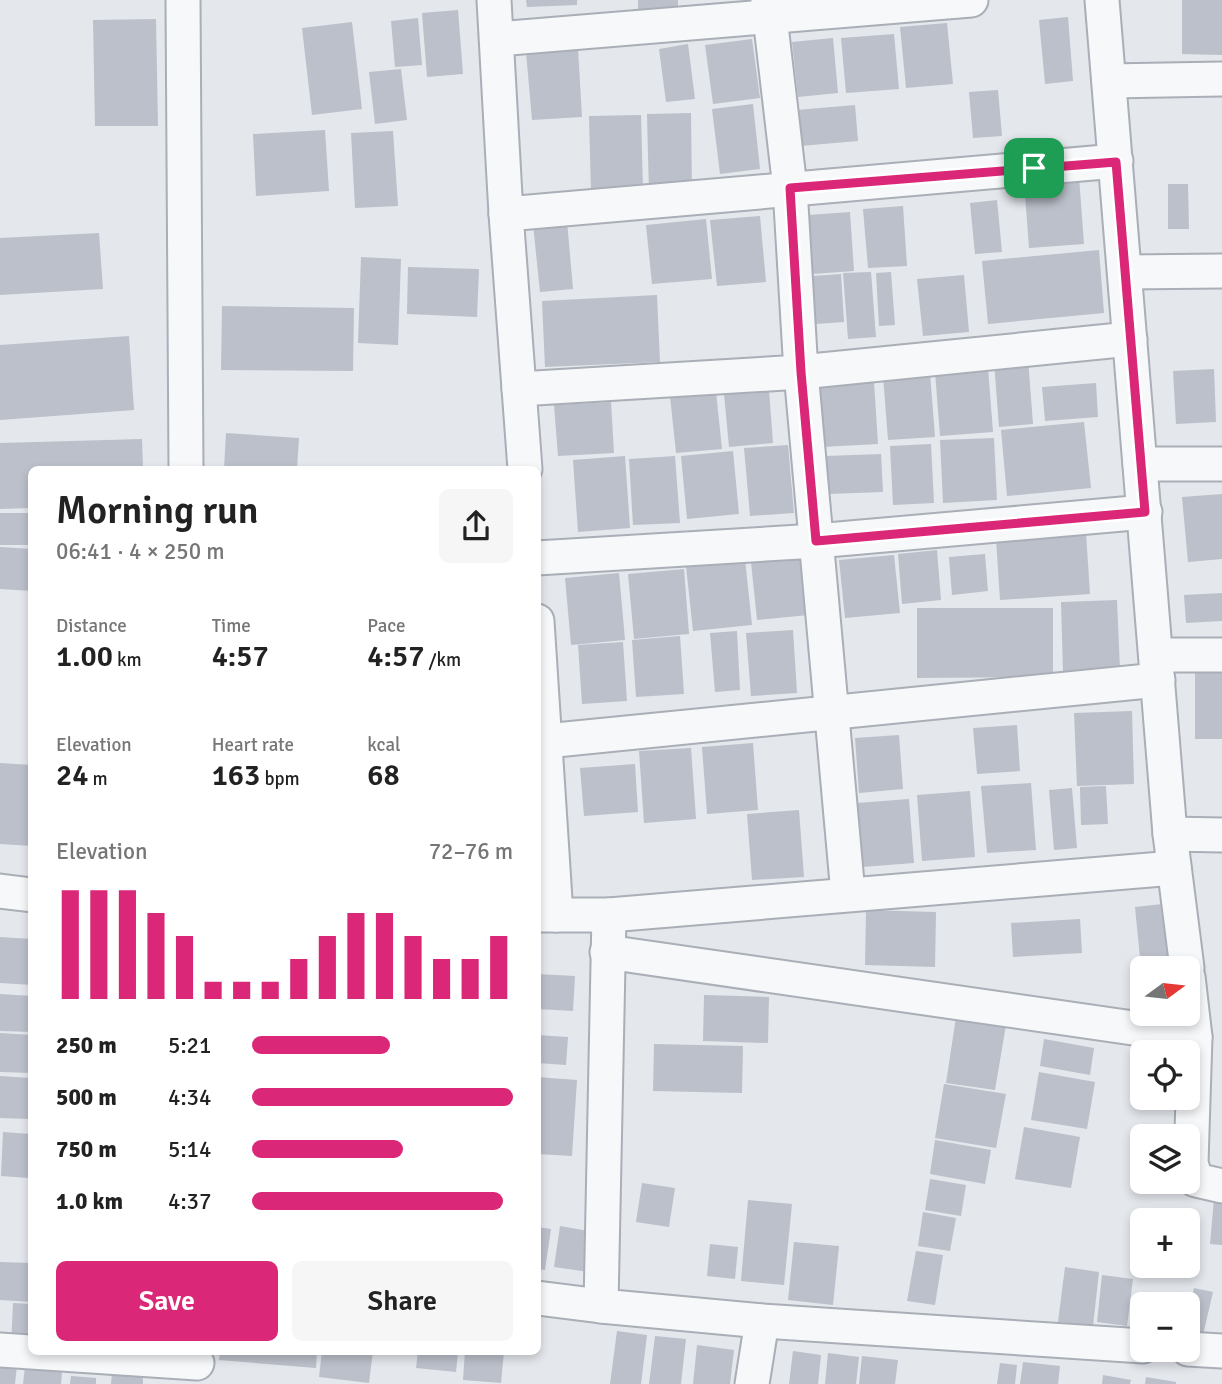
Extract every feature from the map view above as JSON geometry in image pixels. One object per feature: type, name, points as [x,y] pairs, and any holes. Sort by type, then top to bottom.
[{"type":"street","points":[[183,0],[186,466]]},
{"type":"street","points":[[494,0],[506,215],[525,466]]},
{"type":"street","points":[[497,39],[769,8],[971,0]]},
{"type":"street","points":[[1102,0],[1170,834],[1185,956]]},
{"type":"street","points":[[769,8],[790,188],[801,372],[848,894]]},
{"type":"street","points":[[1109,81],[1222,79]]},
{"type":"street","points":[[506,215],[790,188],[1116,162]]},
{"type":"street","points":[[1125,272],[1222,271]]},
{"type":"street","points":[[519,389],[801,372],[1130,339]]},
{"type":"street","points":[[1140,464],[1222,464]]},
{"type":"street","points":[[541,558],[816,541],[1145,512]]},
{"type":"street","points":[[546,741],[831,714],[1157,668],[1222,655]]},
{"type":"street","points":[[541,674],[546,741],[547,915],[609,915],[1174,867]]},
{"type":"street","points":[[1170,834],[1222,835]]},
{"type":"street","points":[[0,891],[28,894]]},
{"type":"street","points":[[601,1306],[609,915]]},
{"type":"street","points":[[607,952],[1204,1022],[1191,1163],[1196,1180],[1222,1186]]},
{"type":"street","points":[[541,1298],[762,1321],[1130,1345]]},
{"type":"street","points":[[752,1384],[762,1321]]},
{"type":"street","points":[[0,1350],[28,1352]]},
{"type":"street","points":[[1200,1350],[1222,1352]]},
{"type":"street","points":[[61,1355],[195,1366]]},
{"type":"building","points":[[526,0],[577,0],[577,5],[527,7]]},
{"type":"building","points":[[638,0],[678,0],[678,12],[638,15]]},
{"type":"building","points":[[1182,0],[1222,0],[1222,55],[1182,54]]},
{"type":"building","points":[[458,10],[463,74],[427,77],[422,13]]},
{"type":"building","points":[[1068,17],[1073,81],[1045,84],[1039,20]]},
{"type":"building","points":[[418,18],[422,65],[395,67],[391,21]]},
{"type":"building","points":[[156,19],[158,126],[95,126],[93,20]]},
{"type":"building","points":[[352,22],[362,109],[312,115],[302,28]]},
{"type":"building","points":[[947,23],[953,84],[906,88],[900,27]]},
{"type":"building","points":[[894,34],[899,89],[846,93],[841,38]]},
{"type":"building","points":[[833,38],[838,93],[798,97],[792,42]]},
{"type":"building","points":[[752,39],[760,98],[713,104],[705,45]]},
{"type":"building","points":[[688,44],[695,99],[666,102],[659,49]]},
{"type":"building","points":[[578,48],[582,117],[532,120],[526,52]]},
{"type":"building","points":[[401,69],[407,120],[375,124],[369,72]]},
{"type":"building","points":[[998,90],[1002,136],[973,138],[969,92]]},
{"type":"building","points":[[753,104],[760,169],[720,174],[712,109]]},
{"type":"building","points":[[855,105],[858,141],[800,146],[796,110]]},
{"type":"building","points":[[691,113],[692,193],[649,194],[647,114]]},
{"type":"building","points":[[641,115],[643,190],[591,191],[589,116]]},
{"type":"building","points":[[325,130],[329,191],[256,196],[253,134]]},
{"type":"building","points":[[393,131],[398,206],[355,208],[351,133]]},
{"type":"building","points":[[1079,177],[1084,244],[1029,248],[1024,181]]},
{"type":"building","points":[[1168,184],[1188,184],[1189,229],[1168,229]]},
{"type":"building","points":[[997,200],[1002,252],[975,254],[970,203]]},
{"type":"building","points":[[903,206],[907,266],[868,268],[863,209]]},
{"type":"building","points":[[850,212],[854,271],[812,274],[808,215]]},
{"type":"building","points":[[760,216],[766,282],[717,286],[710,220]]},
{"type":"building","points":[[706,219],[712,279],[652,284],[646,225]]},
{"type":"building","points":[[567,221],[573,289],[540,292],[533,224]]},
{"type":"building","points":[[99,233],[103,289],[0,295],[0,238]]},
{"type":"building","points":[[1099,250],[1104,313],[988,324],[982,261]]},
{"type":"building","points":[[361,257],[401,259],[398,345],[358,343]]},
{"type":"building","points":[[408,267],[479,269],[477,317],[407,314]]},
{"type":"building","points":[[871,272],[876,337],[848,339],[843,273]]},
{"type":"building","points":[[891,272],[895,325],[879,326],[876,273]]},
{"type":"building","points":[[841,274],[844,322],[816,324],[813,276]]},
{"type":"building","points":[[964,275],[969,332],[923,336],[917,279]]},
{"type":"building","points":[[657,295],[660,362],[545,367],[542,301]]},
{"type":"building","points":[[222,306],[354,308],[353,371],[221,370]]},
{"type":"building","points":[[129,336],[134,410],[0,420],[0,345]]},
{"type":"building","points":[[1028,359],[1033,424],[999,427],[994,362]]},
{"type":"building","points":[[988,368],[993,432],[940,436],[935,372]]},
{"type":"building","points":[[1214,369],[1216,422],[1176,424],[1173,371]]},
{"type":"building","points":[[930,373],[935,437],[888,440],[883,376]]},
{"type":"building","points":[[874,382],[878,444],[822,447],[819,385]]},
{"type":"building","points":[[1096,383],[1098,417],[1045,421],[1042,387]]},
{"type":"building","points":[[769,390],[773,443],[729,447],[724,394]]},
{"type":"building","points":[[716,392],[722,449],[676,453],[670,396]]},
{"type":"building","points":[[611,402],[614,453],[558,456],[554,405]]},
{"type":"building","points":[[1084,422],[1091,488],[1007,496],[1001,430]]},
{"type":"building","points":[[226,433],[299,438],[297,466],[224,466]]},
{"type":"building","points":[[994,438],[997,500],[943,503],[940,440]]},
{"type":"building","points":[[142,439],[143,466],[28,466],[28,508],[0,509],[0,443]]},
{"type":"building","points":[[931,444],[934,503],[893,505],[890,446]]},
{"type":"building","points":[[788,445],[794,513],[750,516],[744,448]]},
{"type":"building","points":[[733,451],[739,514],[687,519],[681,456]]},
{"type":"building","points":[[881,454],[883,492],[828,494],[826,456]]},
{"type":"building","points":[[625,456],[630,528],[578,532],[573,460]]},
{"type":"building","points":[[675,456],[680,523],[633,525],[629,459]]},
{"type":"building","points":[[1222,494],[1222,559],[1188,562],[1182,497]]},
{"type":"building","points":[[0,513],[28,513],[28,545],[0,545]]},
{"type":"building","points":[[1086,533],[1090,594],[1000,600],[996,539]]},
{"type":"building","points":[[0,547],[28,549],[28,591],[0,589]]},
{"type":"building","points":[[937,550],[941,600],[902,604],[898,554]]},
{"type":"building","points":[[985,554],[988,591],[952,595],[949,557]]},
{"type":"building","points":[[894,555],[900,613],[845,618],[839,560]]},
{"type":"building","points":[[804,557],[809,615],[757,620],[751,562]]},
{"type":"building","points":[[745,559],[752,625],[693,631],[686,566]]},
{"type":"building","points":[[684,569],[689,634],[634,639],[628,574]]},
{"type":"building","points":[[619,573],[625,640],[571,645],[565,578]]},
{"type":"building","points":[[1222,593],[1222,621],[1186,623],[1184,595]]},
{"type":"building","points":[[1117,600],[1120,670],[1063,672],[1061,602]]},
{"type":"building","points":[[917,608],[1053,608],[1053,677],[917,678]]},
{"type":"building","points":[[793,630],[797,693],[751,696],[746,633]]},
{"type":"building","points":[[737,631],[740,690],[715,692],[710,633]]},
{"type":"building","points":[[680,636],[684,694],[636,697],[632,640]]},
{"type":"building","points":[[623,642],[627,701],[582,704],[578,645]]},
{"type":"building","points":[[1195,672],[1222,673],[1222,739],[1195,739]]},
{"type":"building","points":[[1132,711],[1134,784],[1077,786],[1074,713]]},
{"type":"building","points":[[1017,725],[1020,771],[977,774],[973,728]]},
{"type":"building","points":[[899,735],[903,789],[859,793],[855,738]]},
{"type":"building","points":[[753,743],[758,810],[707,814],[702,747]]},
{"type":"building","points":[[691,748],[696,819],[644,823],[639,751]]},
{"type":"building","points":[[0,763],[28,765],[28,846],[0,844]]},
{"type":"building","points":[[635,764],[638,812],[584,816],[580,768]]},
{"type":"building","points":[[1031,783],[1036,850],[987,853],[981,786]]},
{"type":"building","points":[[1106,786],[1108,824],[1081,825],[1080,787]]},
{"type":"building","points":[[1072,788],[1077,848],[1054,850],[1049,790]]},
{"type":"building","points":[[970,791],[975,857],[922,861],[917,795]]},
{"type":"building","points":[[909,799],[914,863],[862,867],[857,803]]},
{"type":"building","points":[[799,810],[804,877],[752,880],[747,814]]},
{"type":"building","points":[[1172,903],[1178,956],[1140,956],[1135,907]]},
{"type":"building","points":[[866,910],[936,912],[935,967],[865,965]]},
{"type":"building","points":[[1080,919],[1082,953],[1013,957],[1011,923]]},
{"type":"building","points":[[0,937],[28,939],[28,985],[0,983]]},
{"type":"building","points":[[541,974],[575,976],[573,1011],[541,1009]]},
{"type":"building","points":[[0,994],[28,996],[28,1032],[0,1031]]},
{"type":"building","points":[[704,995],[769,997],[768,1043],[703,1041]]},
{"type":"building","points":[[956,1017],[1006,1025],[995,1090],[946,1083]]},
{"type":"building","points":[[0,1033],[28,1035],[28,1073],[0,1072]]},
{"type":"building","points":[[541,1035],[568,1037],[566,1065],[541,1063]]},
{"type":"building","points":[[1044,1039],[1094,1048],[1090,1075],[1040,1066]]},
{"type":"building","points":[[654,1044],[743,1046],[742,1093],[653,1091]]},
{"type":"building","points":[[1039,1072],[1095,1082],[1087,1129],[1031,1120]]},
{"type":"building","points":[[0,1076],[28,1078],[28,1119],[0,1118]]},
{"type":"building","points":[[541,1077],[577,1080],[572,1156],[541,1154]]},
{"type":"building","points":[[944,1084],[1006,1094],[996,1148],[935,1138]]},
{"type":"building","points":[[1024,1127],[1080,1137],[1071,1188],[1015,1179]]},
{"type":"building","points":[[3,1132],[28,1134],[28,1178],[1,1176]]},
{"type":"building","points":[[935,1140],[991,1150],[985,1184],[930,1174]]},
{"type":"building","points":[[930,1179],[966,1185],[961,1216],[925,1210]]},
{"type":"building","points":[[642,1183],[675,1188],[669,1227],[636,1222]]},
{"type":"building","points":[[1214,1199],[1222,1200],[1222,1245],[1210,1244]]},
{"type":"building","points":[[748,1200],[792,1204],[784,1285],[741,1281]]},
{"type":"building","points":[[923,1212],[956,1218],[950,1251],[918,1246]]},
{"type":"building","points":[[560,1226],[594,1232],[589,1272],[554,1267]]},
{"type":"building","points":[[541,1228],[551,1229],[545,1270],[541,1270]]},
{"type":"building","points":[[794,1242],[839,1246],[833,1305],[788,1300]]},
{"type":"building","points":[[710,1244],[738,1247],[735,1279],[707,1276]]},
{"type":"building","points":[[916,1251],[943,1255],[935,1305],[907,1301]]},
{"type":"building","points":[[0,1262],[28,1263],[28,1302],[0,1300]]},
{"type":"building","points":[[1065,1267],[1099,1272],[1093,1326],[1058,1322]]},
{"type":"building","points":[[1102,1275],[1133,1279],[1127,1326],[1097,1322]]},
{"type":"building","points":[[1194,1288],[1213,1292],[1203,1335],[1200,1334],[1200,1292],[1193,1292]]},
{"type":"building","points":[[13,1303],[28,1304],[28,1348],[11,1347]]},
{"type":"building","points":[[617,1331],[647,1335],[641,1384],[610,1384]]},
{"type":"building","points":[[655,1336],[686,1339],[681,1384],[649,1384]]},
{"type":"building","points":[[697,1345],[734,1350],[730,1384],[693,1384]]},
{"type":"building","points":[[793,1351],[821,1355],[818,1384],[789,1384]]},
{"type":"building","points":[[828,1353],[859,1357],[856,1384],[825,1384]]},
{"type":"building","points":[[220,1355],[317,1355],[316,1368],[219,1360]]},
{"type":"building","points":[[322,1355],[372,1355],[369,1383],[319,1377]]},
{"type":"building","points":[[418,1355],[458,1355],[456,1372],[416,1368]]},
{"type":"building","points":[[465,1355],[504,1355],[501,1383],[463,1380]]},
{"type":"building","points":[[862,1356],[898,1360],[895,1384],[859,1384]]},
{"type":"building","points":[[1023,1362],[1060,1366],[1058,1384],[1020,1384]]},
{"type":"building","points":[[1000,1363],[1017,1365],[1015,1384],[997,1384]]},
{"type":"building","points":[[0,1364],[17,1365],[15,1384],[0,1384]]},
{"type":"building","points":[[25,1367],[62,1371],[61,1384],[23,1384]]},
{"type":"building","points":[[112,1372],[143,1375],[143,1384],[111,1384]]},
{"type":"building","points":[[1103,1375],[1131,1380],[1130,1384],[1102,1384]]},
{"type":"building","points":[[71,1376],[96,1378],[96,1384],[70,1384]]},
{"type":"building","points":[[1146,1377],[1176,1382],[1176,1384],[1145,1384]]},
{"type":"route","points":[[1116,162],[1145,512],[816,541],[801,372],[790,188],[1034,168],[1116,162]]}]
